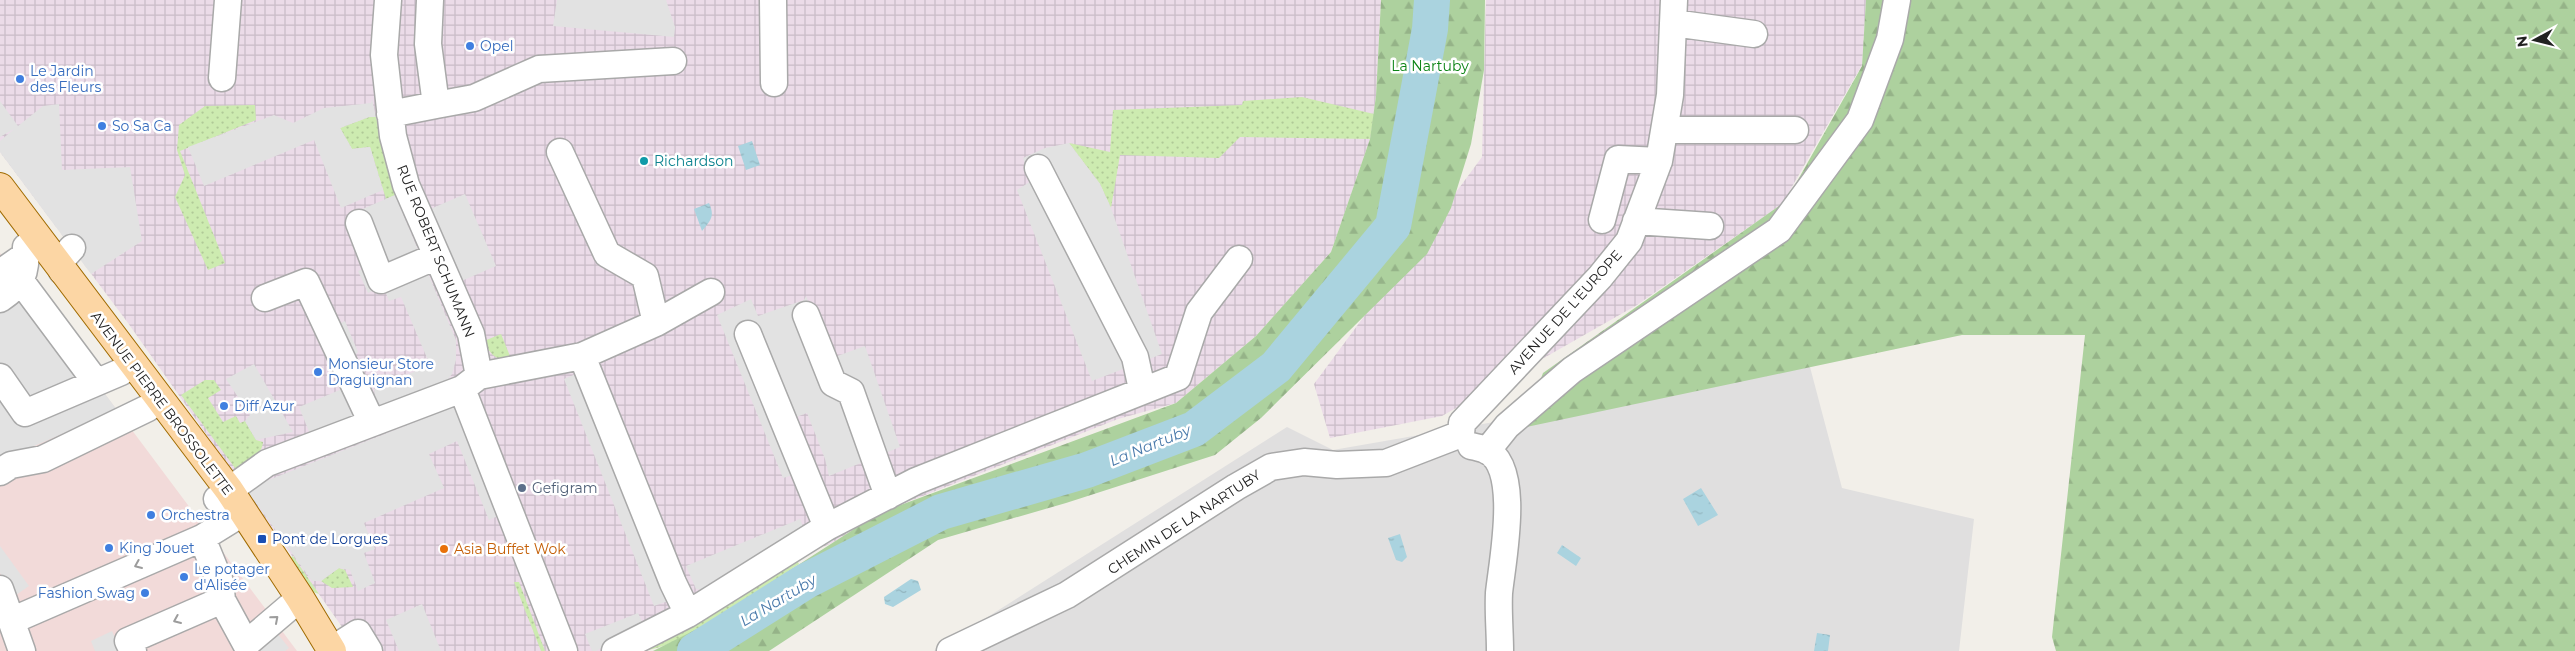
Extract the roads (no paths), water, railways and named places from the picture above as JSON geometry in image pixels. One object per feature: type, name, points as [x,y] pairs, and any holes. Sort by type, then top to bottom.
[{"type":"main road","name":"AVENUE PIERRE BROSSOLETTE","points":[[0,187],[230,505],[331,651]]},
{"type":"main road","name":"AVENUE PIERRE BROSSOLETTE","points":[[0,212],[50,255],[121,372],[148,408],[230,505]]},
{"type":"street","points":[[222,78],[228,0]]},
{"type":"street","name":"RUE ROBERT SCHUMANN","points":[[388,0],[384,55],[393,136],[406,185],[471,334],[470,382],[564,651]]},
{"type":"street","points":[[430,0],[428,44],[436,104]]},
{"type":"street","points":[[774,0],[774,83]]},
{"type":"street","points":[[1487,451],[1507,426],[1572,370],[1778,230],[1860,120],[1890,39],[1897,0]]},
{"type":"street","points":[[1674,11],[1754,34]]},
{"type":"street","name":"AVENUE DE L'EUROPE","points":[[1461,434],[1462,423],[1600,277],[1629,241],[1659,161],[1670,95],[1674,11]]},
{"type":"street","points":[[390,114],[474,98],[539,69],[672,61]]},
{"type":"street","points":[[1664,130],[1795,130]]},
{"type":"street","points":[[560,152],[607,254],[645,276],[656,323]]},
{"type":"street","points":[[1602,220],[1618,159],[1659,161]]},
{"type":"street","points":[[1038,168],[1135,357],[1142,389]]},
{"type":"street","points":[[1636,221],[1710,226]]},
{"type":"street","points":[[359,223],[381,280],[436,256]]},
{"type":"street","points":[[10,277],[50,255]]},
{"type":"street","points":[[614,651],[688,614],[827,527],[916,481],[1042,432],[1142,389],[1178,377],[1199,312],[1238,258]]},
{"type":"street","points":[[0,299],[18,286],[10,277]]},
{"type":"street","points":[[10,277],[96,382]]},
{"type":"street","points":[[265,298],[306,282],[372,424]]},
{"type":"street","points":[[11,621],[202,538],[267,463],[372,424],[470,382],[582,356],[656,323],[712,292]]},
{"type":"street","points":[[806,315],[833,382],[851,392],[888,496]]},
{"type":"street","points":[[748,334],[827,527]]},
{"type":"street","points":[[582,356],[673,583],[688,614]]},
{"type":"street","points":[[0,377],[25,413],[121,372]]},
{"type":"street","points":[[0,472],[11,465],[43,459],[148,408]]},
{"type":"street","points":[[1461,434],[1469,445],[1487,451],[1498,463],[1506,488],[1508,533],[1499,594],[1500,651]]},
{"type":"street","name":"CHEMIN DE LA NARTUBY","points":[[950,651],[1068,595],[1236,487],[1271,467],[1304,462],[1337,465],[1386,463],[1461,434]]},
{"type":"street","points":[[202,538],[220,582],[222,600],[243,648],[297,600]]},
{"type":"street","points":[[0,589],[22,651]]},
{"type":"street","points":[[133,651],[128,641],[222,600]]},
{"type":"street","points":[[331,651],[358,633],[369,651]]},
{"type":"water","points":[[752,141],[760,165],[746,170],[738,146]]},
{"type":"water","points":[[709,203],[712,215],[702,231],[694,209]]},
{"type":"water","points":[[1701,488],[1718,515],[1698,526],[1683,499]]},
{"type":"water","points":[[1400,534],[1407,557],[1402,562],[1396,560],[1388,538]]},
{"type":"water","points":[[1562,545],[1581,558],[1576,566],[1557,553]]},
{"type":"water","points":[[911,579],[918,581],[921,590],[893,607],[885,604],[884,597]]},
{"type":"water","points":[[1817,633],[1830,635],[1828,651],[1814,651]]},
{"type":"waterway","name":"La Nartuby","points":[[695,651],[806,581],[941,512],[1087,470],[1194,429],[1276,367],[1393,226],[1430,29],[1432,0]]},
{"type":"place","name":"Opel","points":[[470,46]]},
{"type":"place","name":"Le Jardin des Fleurs","points":[[20,79]]},
{"type":"place","name":"So Sa Ca","points":[[102,126]]},
{"type":"place","name":"Richardson","points":[[644,161]]},
{"type":"place","name":"Monsieur Store Draguignan","points":[[318,372]]},
{"type":"place","name":"Diff Azur","points":[[224,406]]},
{"type":"place","name":"Gefigram","points":[[522,488]]},
{"type":"place","name":"Orchestra","points":[[151,515]]},
{"type":"place","name":"Pont de Lorgues","points":[[262,539]]},
{"type":"place","name":"King Jouet","points":[[109,548]]},
{"type":"place","name":"Asia Buffet Wok","points":[[444,549]]},
{"type":"place","name":"Le potager d'Alisée","points":[[184,577]]},
{"type":"place","name":"Fashion Swag","points":[[145,593]]}]
